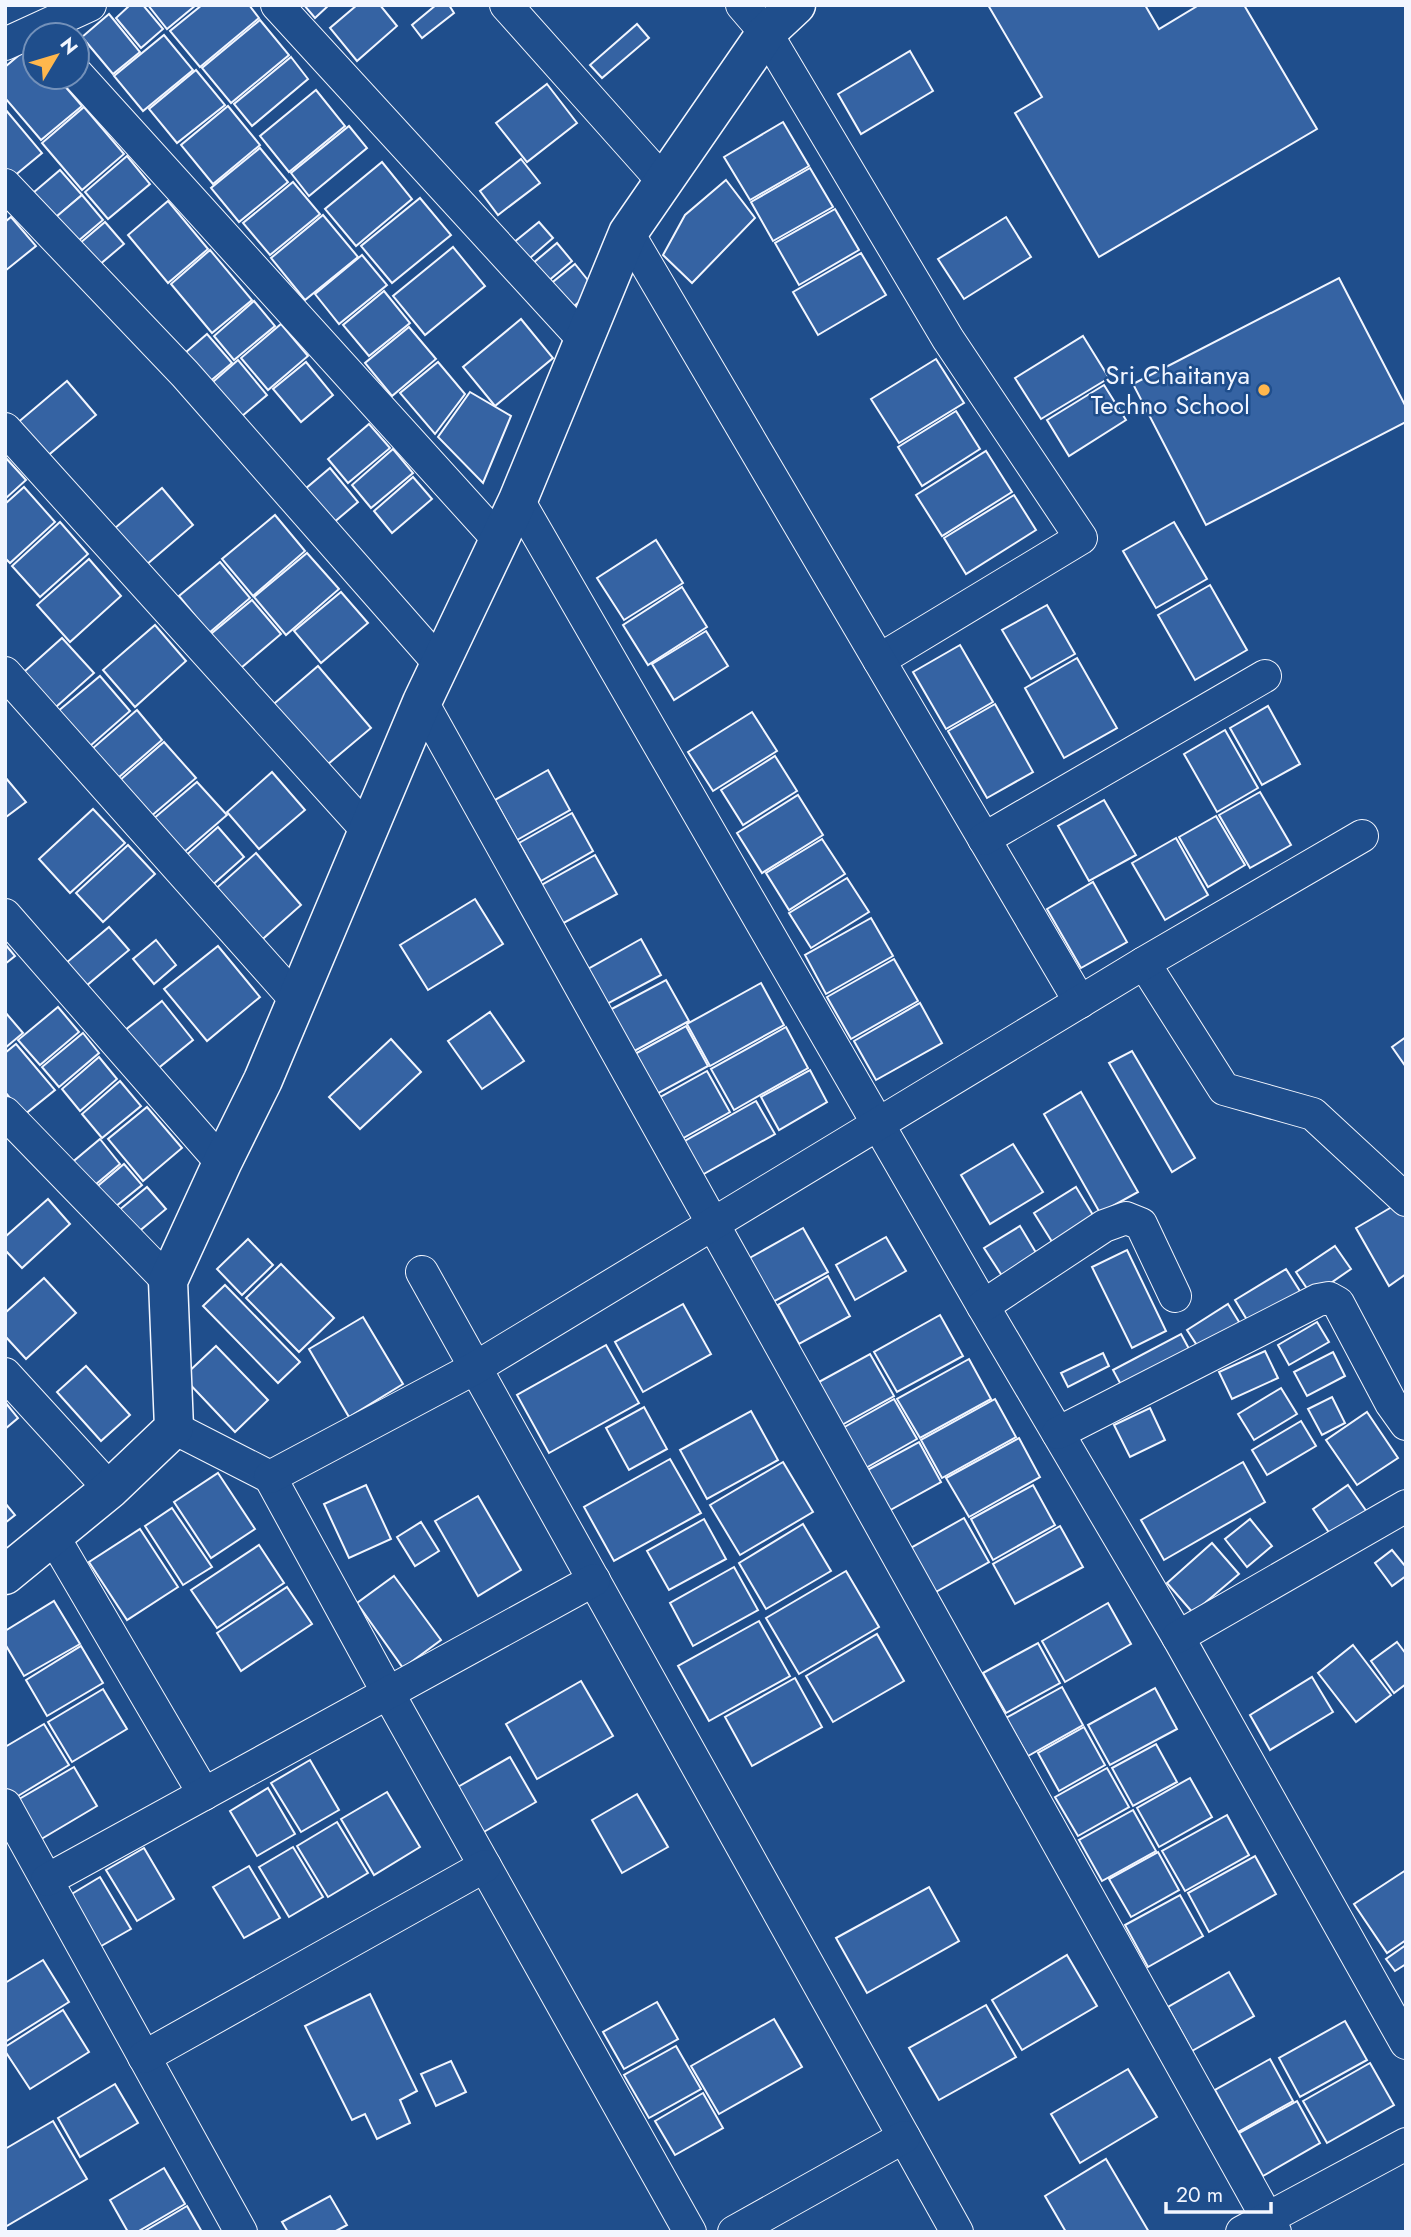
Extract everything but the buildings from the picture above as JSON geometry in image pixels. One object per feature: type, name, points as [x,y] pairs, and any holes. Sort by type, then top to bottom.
[{"type":"street","points":[[60,21],[90,5]]},
{"type":"street","points":[[277,5],[584,340]]},
{"type":"street","points":[[506,5],[663,181]]},
{"type":"street","points":[[5,1575],[110,1489],[174,1428],[168,1281],[263,1080],[422,702],[518,500],[628,233],[663,181],[754,19],[796,5]]},
{"type":"street","points":[[754,19],[948,340],[1081,538],[879,660]]},
{"type":"street","points":[[91,89],[499,540]]},
{"type":"street","points":[[5,185],[185,374],[440,664]]},
{"type":"street","points":[[628,233],[1080,1002]]},
{"type":"street","points":[[5,429],[368,831]]},
{"type":"street","points":[[518,500],[983,1307],[1178,1637],[1406,2043]]},
{"type":"street","points":[[5,673],[297,1001]]},
{"type":"street","points":[[984,839],[1265,676]]},
{"type":"street","points":[[422,702],[713,1223],[1261,2227],[1406,2144]]},
{"type":"street","points":[[270,1477],[475,1368],[1144,963],[1362,836]]},
{"type":"street","points":[[5,915],[222,1163]]},
{"type":"street","points":[[1144,963],[1224,1089],[1313,1114],[1406,1200]]},
{"type":"street","points":[[5,1113],[168,1281]]},
{"type":"street","points":[[983,1307],[1104,1227],[1126,1218],[1141,1224],[1175,1296]]},
{"type":"street","points":[[422,1272],[957,2232]]},
{"type":"street","points":[[1058,1433],[1318,1300],[1329,1298],[1338,1303],[1391,1403],[1406,1424]]},
{"type":"street","points":[[5,1374],[110,1489]]},
{"type":"street","points":[[174,1428],[270,1477],[690,2232]]},
{"type":"street","points":[[1178,1637],[1406,1506]]},
{"type":"street","points":[[53,1536],[204,1794]]},
{"type":"street","points":[[47,1880],[594,1580]]},
{"type":"street","points":[[5,1805],[241,2232]]},
{"type":"street","points":[[145,2057],[485,1866]]},
{"type":"street","points":[[734,2232],[904,2137]]},
{"type":"place","name":"Sri Chaitanya Techno School","points":[[1264,390]]}]
